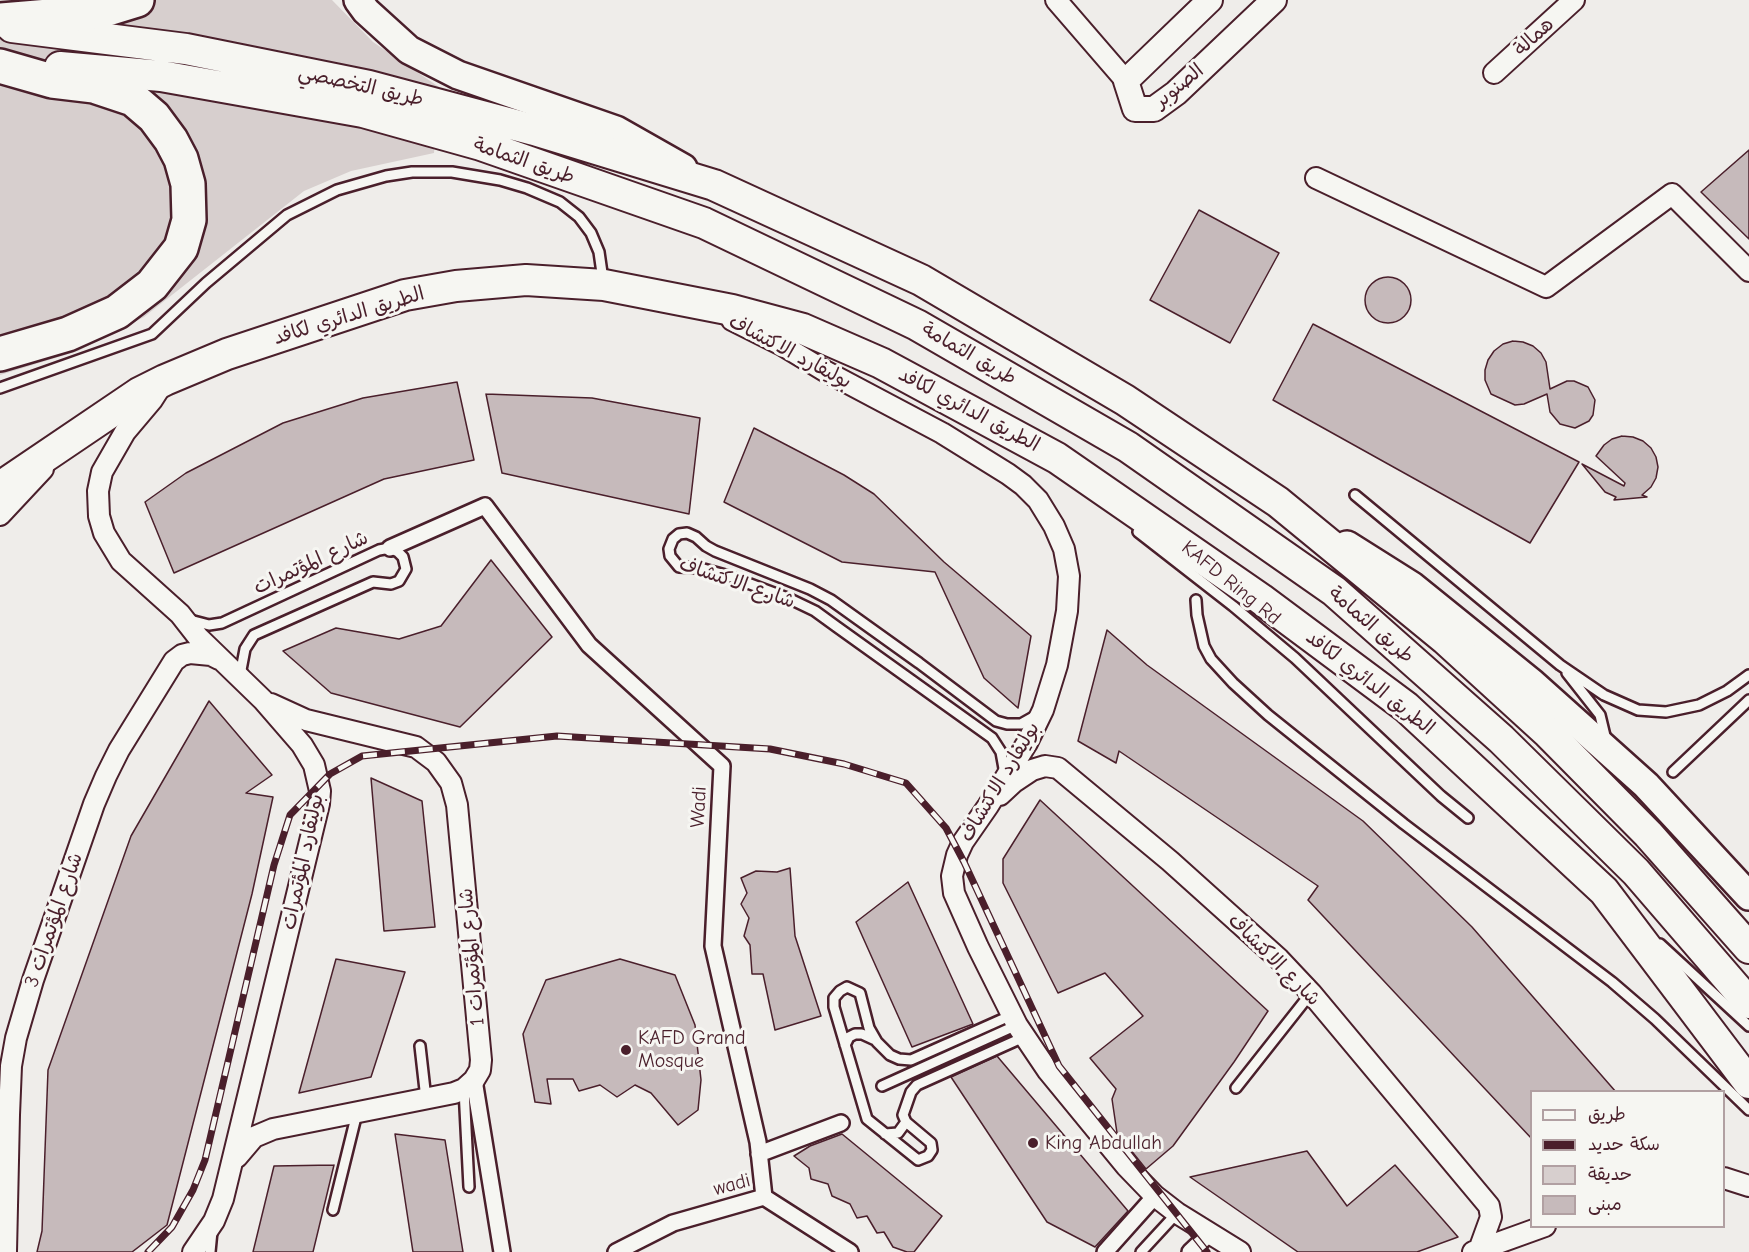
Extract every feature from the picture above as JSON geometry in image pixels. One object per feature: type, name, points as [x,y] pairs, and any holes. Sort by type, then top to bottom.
[{"type":"highway","points":[[0,20],[98,12],[137,0]]},
{"type":"highway","points":[[0,66],[52,81],[94,86],[133,99],[154,117],[171,140],[181,159],[189,184],[189,220],[181,248],[152,285],[117,312],[68,334],[0,354]]},
{"type":"main road","points":[[358,0],[366,11],[409,50],[458,75],[616,130],[714,185]]},
{"type":"main road","name":"طريق التخصصي","points":[[0,25],[186,49],[369,86],[534,130],[714,185]]},
{"type":"main road","name":"طريق الثمامة","points":[[0,61],[172,78],[363,112],[481,145],[704,223],[917,325],[1128,447],[1334,591],[1501,739],[1636,872],[1749,1003]]},
{"type":"main road","name":"طريق الثمامة","points":[[714,185],[921,280],[1125,400],[1278,502],[1412,586],[1532,683],[1646,785],[1749,896]]},
{"type":"main road","name":"الطريق الدائري لكافد","points":[[0,487],[139,393],[165,380],[227,354],[405,295],[456,286],[526,280],[604,285],[732,310],[803,329],[881,363],[1057,458],[1114,504],[1261,599],[1406,707],[1604,891],[1749,1083]]},
{"type":"main road","name":"طريق الثمامة","points":[[1278,502],[1444,639],[1548,733],[1648,834],[1749,948]]},
{"type":"street","points":[[1056,0],[1126,81]]},
{"type":"street","name":"الصنوبر","points":[[1210,0],[1126,81],[1135,110],[1154,109],[1176,93],[1274,0]]},
{"type":"street","name":"همالة","points":[[1494,73],[1574,0]]},
{"type":"street","points":[[1316,178],[1546,287],[1672,194],[1749,271]]},
{"type":"street","name":"بوليفارد الاكتشاف","points":[[697,304],[782,345],[825,371],[942,432],[1023,485],[1038,500],[1054,526],[1064,549],[1069,576],[1062,642],[1044,711],[1027,743],[963,842],[952,876],[954,893],[1018,1026],[1048,1071],[1126,1166],[1155,1196],[1240,1252]]},
{"type":"street","name":"بوليفارد المؤتمرات","points":[[165,380],[152,400],[125,432],[102,472],[98,491],[99,516],[108,543],[121,561],[180,614],[221,661],[263,700],[309,755],[314,765],[320,791],[319,804],[224,1198],[214,1221],[192,1252]]},
{"type":"street","points":[[0,515],[71,439]]},
{"type":"street","name":"Wadi","points":[[390,548],[485,506],[589,645],[722,766],[713,946],[759,1154],[764,1197]]},
{"type":"street","name":"شارع المؤتمرات 3","points":[[6,1252],[11,1066],[16,1038],[33,980],[94,804],[119,750],[174,661],[182,655],[200,653],[212,655],[221,661]]},
{"type":"street","name":"شارع المؤتمرات 1","points":[[263,700],[306,720],[416,747],[436,762],[451,783],[457,805],[480,1045],[480,1070],[469,1084]]},
{"type":"street","name":"شارع الاكتشاف","points":[[988,806],[1014,782],[1032,770],[1045,766],[1058,768],[1170,861],[1279,959],[1311,993],[1489,1206],[1491,1217],[1476,1251]]},
{"type":"street","points":[[233,1161],[245,1145],[263,1132],[285,1125],[448,1095],[469,1084],[502,1252]]},
{"type":"street","points":[[759,1154],[841,1123]]},
{"type":"street","points":[[1725,1178],[1749,1186]]},
{"type":"street","points":[[1106,1252],[1155,1196]]},
{"type":"street","name":"wadi","points":[[616,1252],[673,1223],[764,1197],[850,1252]]},
{"type":"street","points":[[1476,1251],[1542,1228]]},
{"type":"street","points":[[1190,1252],[1210,1233]]},
{"type":"lane","points":[[0,388],[152,334],[206,283],[287,215],[337,190],[386,176],[412,172],[452,172],[509,183],[560,202],[579,217],[591,233],[599,252],[604,285]]},
{"type":"lane","points":[[1355,495],[1560,665],[1604,696],[1638,710],[1666,712],[1700,705],[1727,691],[1749,675]]},
{"type":"lane","name":"KAFD Ring Rd","points":[[1129,525],[1233,606],[1295,658],[1441,796],[1468,818]]},
{"type":"lane","name":"شارع الاكتشاف","points":[[1005,778],[1002,752],[992,738],[902,673],[815,611],[790,599],[729,576],[700,568],[679,567],[670,556],[669,549],[673,539],[679,534],[687,533],[715,551],[810,589],[831,600],[996,721],[1021,724],[1044,711]]},
{"type":"lane","name":"شارع المؤتمرات","points":[[180,614],[190,621],[202,624],[222,623],[379,550],[390,548],[398,552],[406,563],[403,576],[399,581],[392,584],[373,582],[254,635],[248,642],[243,656],[241,670],[246,682]]},
{"type":"lane","points":[[1196,600],[1204,646],[1211,659],[1233,683],[1268,715],[1404,824],[1612,982],[1655,1019],[1749,1110]]},
{"type":"lane","points":[[1560,665],[1600,715],[1608,752]]},
{"type":"lane","points":[[1673,772],[1749,700]]},
{"type":"lane","points":[[1604,891],[1646,931]]},
{"type":"lane","points":[[1655,939],[1749,1026]]},
{"type":"lane","points":[[877,1042],[869,1028],[860,993],[847,987],[840,991],[834,998],[834,1007],[867,1119],[918,1160],[925,1158],[932,1150],[931,1143],[906,1122],[903,1115],[911,1092],[917,1085],[1018,1026]]},
{"type":"lane","points":[[1236,1088],[1311,993]]},
{"type":"lane","points":[[845,1045],[849,1037],[855,1034],[866,1035],[890,1055],[899,1059],[911,1060],[1018,1026]]},
{"type":"lane","points":[[882,1086],[1018,1026]]},
{"type":"lane","points":[[420,1047],[426,1099]]},
{"type":"lane","points":[[469,1084],[469,1187]]},
{"type":"lane","points":[[333,1210],[357,1111]]},
{"type":"lane","points":[[885,1134],[898,1133],[906,1122]]},
{"type":"lane","points":[[1141,1252],[1177,1212]]},
{"type":"lane","points":[[210,1252],[214,1221]]},
{"type":"green space","points":[[0,0],[332,0],[373,42],[439,87],[434,153],[351,171],[304,191],[144,317],[78,351],[0,375]]},
{"type":"building","points":[[1749,150],[1749,239],[1701,192]]},
{"type":"building","points":[[1199,210],[1279,253],[1230,343],[1150,300]]},
{"type":"building","points":[[1388,277],[1404,284],[1411,300],[1404,316],[1388,323],[1372,316],[1365,300],[1372,284]]},
{"type":"building","points":[[1313,324],[1579,462],[1530,543],[1273,400]]},
{"type":"building","points":[[1513,341],[1533,346],[1541,353],[1546,362],[1550,389],[1567,381],[1574,381],[1588,387],[1595,400],[1593,415],[1589,421],[1575,428],[1560,424],[1550,412],[1547,394],[1524,404],[1515,405],[1491,394],[1485,380],[1488,360],[1503,344]]},
{"type":"building","points":[[457,382],[474,460],[384,479],[174,573],[145,502],[186,473],[283,423],[363,398]]},
{"type":"building","points":[[486,394],[592,398],[700,418],[689,514],[502,473]]},
{"type":"building","points":[[754,428],[844,475],[874,494],[944,562],[1031,636],[1018,708],[984,678],[935,572],[842,562],[724,502]]},
{"type":"building","points":[[1622,436],[1643,441],[1656,457],[1658,467],[1656,478],[1651,487],[1642,495],[1647,497],[1614,500],[1616,497],[1605,492],[1582,464],[1624,486],[1625,483],[1596,456],[1604,445]]},
{"type":"building","points":[[491,560],[552,637],[460,727],[331,693],[283,651],[336,628],[399,639],[441,626]]},
{"type":"building","points":[[1107,630],[1147,665],[1363,821],[1472,927],[1614,1090],[1530,1090],[1530,1137],[1308,900],[1318,886],[1119,751],[1116,763],[1078,741]]},
{"type":"building","points":[[209,701],[272,775],[246,793],[273,797],[252,894],[167,1225],[132,1252],[37,1252],[42,1231],[48,1070],[131,836]]},
{"type":"building","points":[[371,778],[422,801],[435,927],[384,931]]},
{"type":"building","points":[[1040,800],[1268,1011],[1173,1146],[1146,1169],[1117,1133],[1112,1099],[1116,1089],[1090,1058],[1143,1016],[1105,973],[1058,993],[1003,883],[1003,859]]},
{"type":"building","points":[[790,868],[795,936],[821,1016],[775,1030],[763,974],[752,974],[750,945],[744,936],[749,918],[741,904],[747,893],[741,878],[756,871],[777,872]]},
{"type":"building","points":[[908,882],[973,1024],[912,1047],[856,922]]},
{"type":"building","points":[[336,959],[405,972],[371,1077],[299,1093]]},
{"type":"building","points":[[620,959],[675,975],[695,1025],[701,1080],[698,1110],[678,1125],[651,1093],[635,1085],[617,1097],[600,1085],[579,1091],[573,1079],[547,1079],[551,1104],[535,1102],[523,1034],[546,980]]},
{"type":"building","name":"King Abdullah","points":[[997,1056],[1128,1211],[1095,1247],[1047,1222],[951,1077]]},
{"type":"building","points":[[395,1134],[445,1140],[463,1252],[413,1252]]},
{"type":"building","points":[[842,1134],[942,1216],[914,1252],[893,1247],[884,1232],[877,1233],[867,1216],[857,1218],[850,1204],[832,1196],[828,1184],[811,1179],[809,1168],[794,1156],[810,1146]]},
{"type":"building","points":[[1307,1151],[1347,1206],[1395,1165],[1458,1237],[1417,1252],[1298,1252],[1190,1177]]},
{"type":"building","points":[[334,1165],[313,1252],[253,1252],[274,1166]]},
{"type":"railway","points":[[148,1252],[172,1227],[193,1190],[205,1160],[274,865],[290,815],[330,774],[362,756],[557,736],[770,749],[844,764],[906,783],[946,828],[1059,1066],[1207,1252]]},
{"type":"place","name":"KAFD Grand Mosque","points":[[626,1050]]},
{"type":"place","name":"King Abdullah","points":[[1033,1143]]}]
